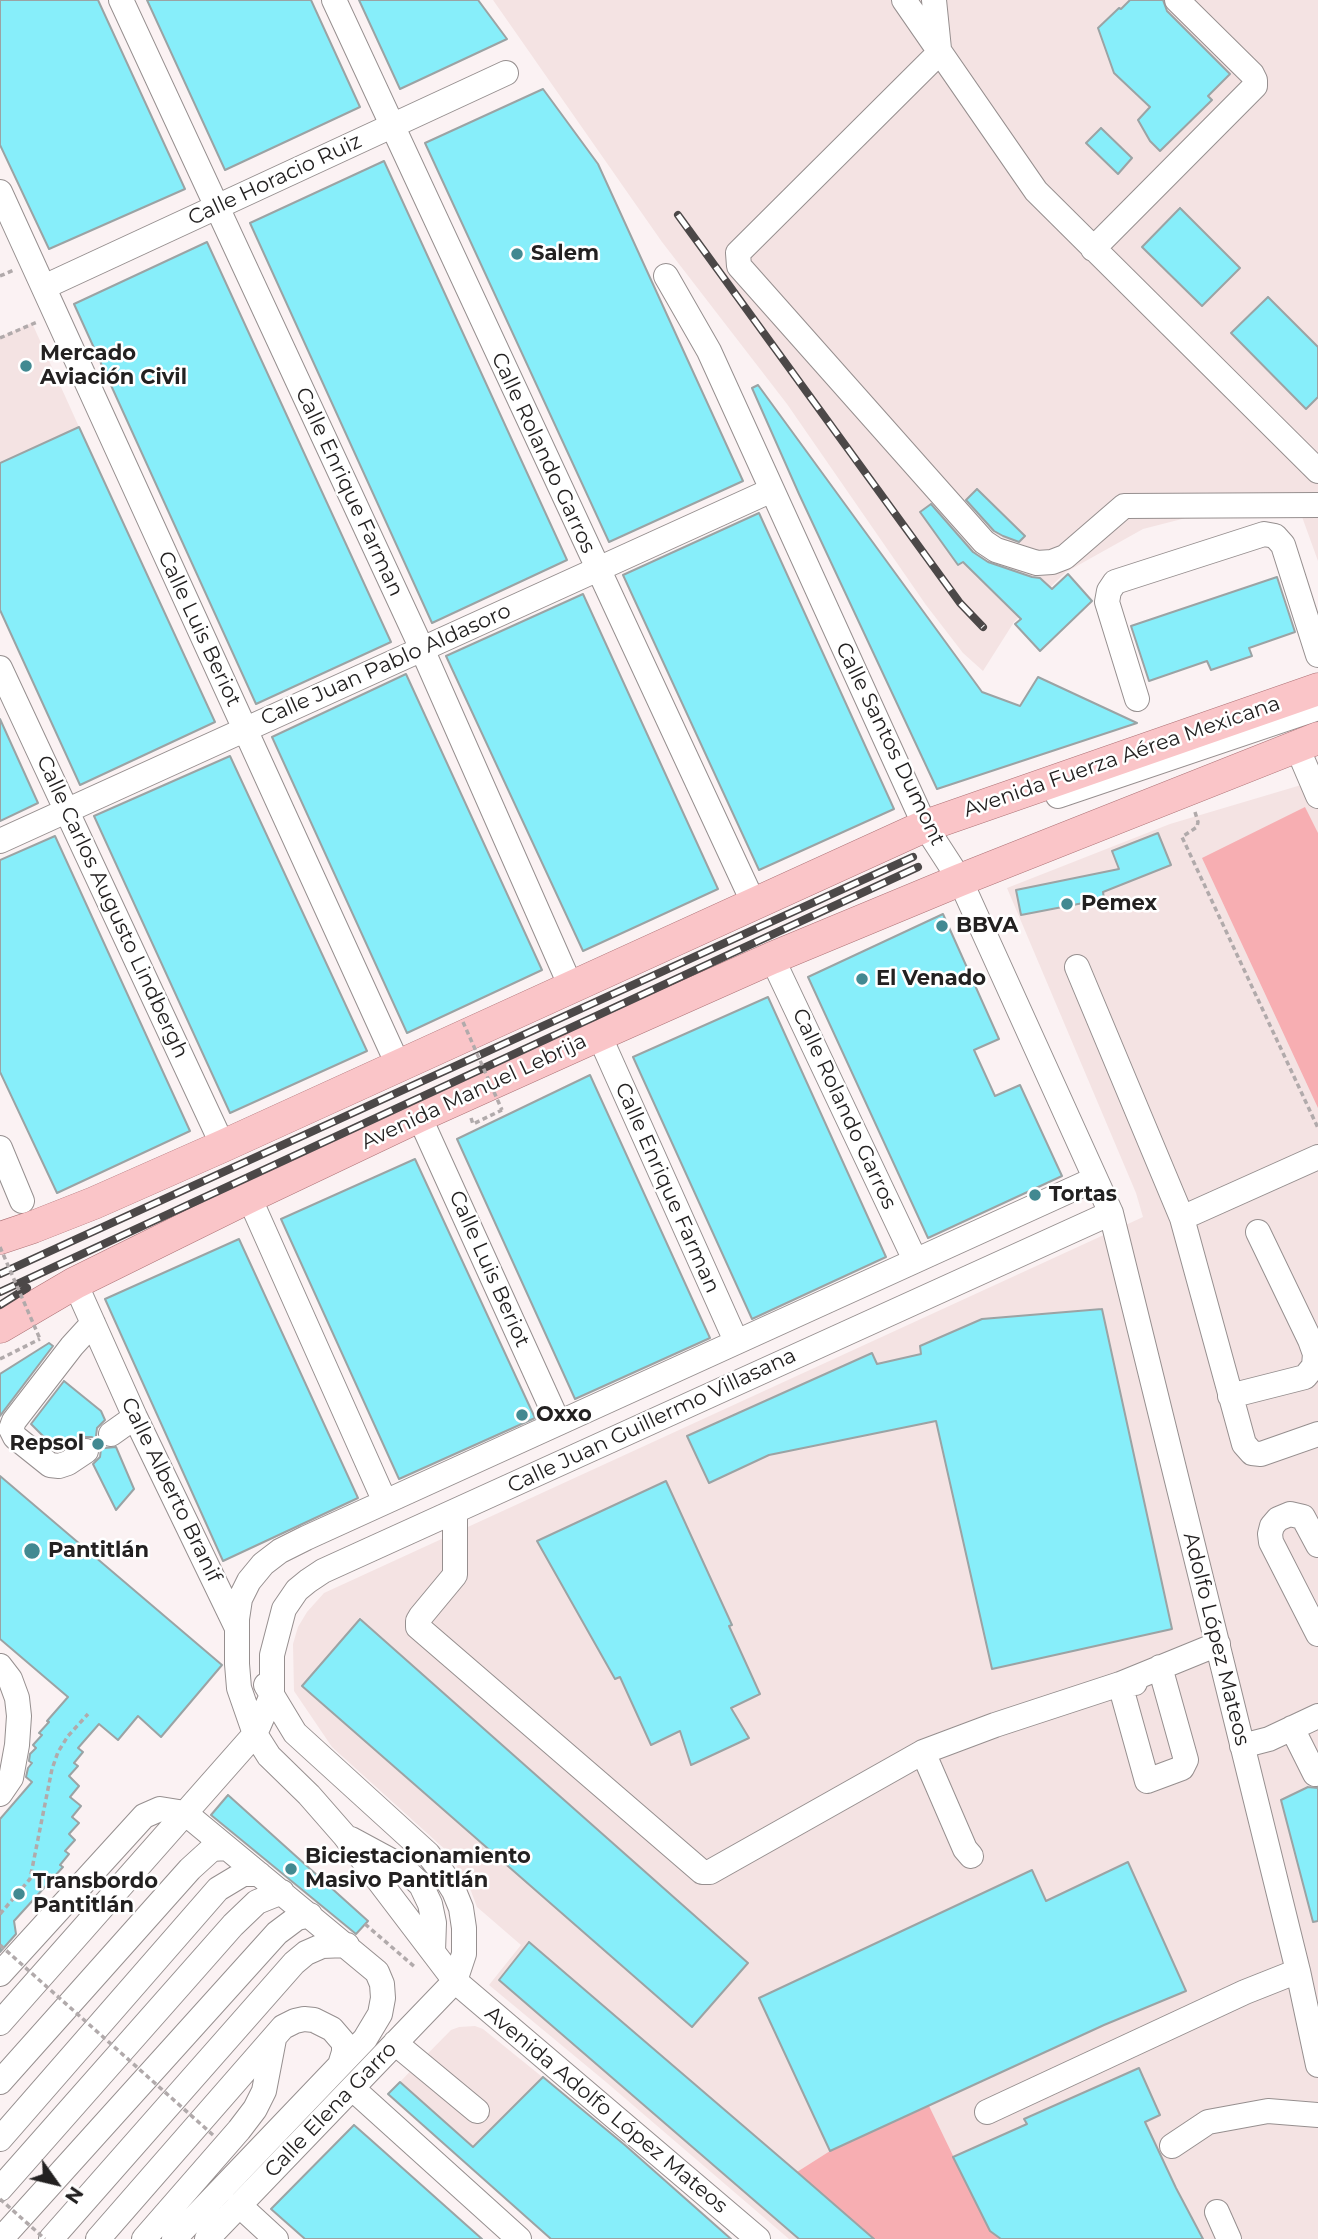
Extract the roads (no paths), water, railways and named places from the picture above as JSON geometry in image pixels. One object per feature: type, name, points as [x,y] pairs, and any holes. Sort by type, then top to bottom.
[{"type":"main road","name":"Avenida Fuerza Aérea Mexicana","points":[[925,826],[1318,689]]},
{"type":"main road","points":[[960,880],[1307,742]]},
{"type":"main road","points":[[0,1238],[94,1203],[223,1146],[925,826]]},
{"type":"main road","name":"Avenida Manuel Lebrija","points":[[0,1327],[75,1283],[419,1116],[772,958],[960,880]]},
{"type":"street","name":"Calle Enrique Farman","points":[[121,0],[422,649],[571,987]]},
{"type":"street","name":"Calle Rolando Garros","points":[[334,0],[754,904]]},
{"type":"street","points":[[904,0],[1036,191],[1318,471]]},
{"type":"street","points":[[934,0],[939,53]]},
{"type":"street","points":[[1093,248],[1255,86],[1252,74],[1177,0]]},
{"type":"street","points":[[939,53],[738,253],[739,266],[984,542],[996,550],[1037,563],[1058,560],[1065,557],[1124,506],[1318,505]]},
{"type":"street","name":"Calle Horacio Ruiz","points":[[44,287],[506,73]]},
{"type":"street","name":"Calle Luis Beriot","points":[[0,192],[399,1067]]},
{"type":"street","name":"Calle Santos Dumont","points":[[666,276],[709,351],[925,826],[960,880],[1111,1213]]},
{"type":"street","name":"Calle Juan Pablo Aldasoro","points":[[0,841],[772,490]]},
{"type":"street","points":[[1138,699],[1107,602],[1109,591],[1115,582],[1264,534],[1275,536],[1283,545],[1318,654]]},
{"type":"street","name":"Calle Carlos Augusto Lindbergh","points":[[0,668],[223,1146]]},
{"type":"street","points":[[925,826],[986,820],[1318,708]]},
{"type":"street","points":[[960,880],[993,852],[1318,724]]},
{"type":"street","points":[[1307,742],[1318,796]]},
{"type":"street","name":"Calle Rolando Garros","points":[[772,958],[915,1260]]},
{"type":"street","points":[[1077,967],[1182,1219],[1244,1444],[1252,1453],[1261,1454],[1318,1434]]},
{"type":"street","name":"Calle Enrique Farman","points":[[599,1035],[736,1341]]},
{"type":"street","name":"Calle Luis Beriot","points":[[419,1116],[558,1422]]},
{"type":"street","points":[[0,1148],[22,1201]]},
{"type":"street","points":[[1182,1219],[1318,1157]]},
{"type":"street","name":"Calle Juan Guillermo Villasana","points":[[237,1628],[237,1608],[249,1581],[271,1557],[306,1538],[1095,1179]]},
{"type":"street","points":[[249,1197],[385,1502]]},
{"type":"street","name":"Calle Juan Guillermo Villasana","points":[[271,1695],[270,1671],[275,1639],[284,1609],[297,1590],[323,1571],[1111,1213]]},
{"type":"street","name":"Adolfo López Mateos","points":[[1111,1213],[1298,1970],[1318,2065]]},
{"type":"street","points":[[1230,1396],[1305,1377],[1314,1366],[1315,1354],[1310,1340],[1258,1232]]},
{"type":"street","name":"Calle Alberto Branif","points":[[75,1283],[135,1417],[271,1695]]},
{"type":"street","points":[[86,1451],[68,1463],[50,1465],[15,1437],[11,1429],[14,1421],[72,1346],[93,1323]]},
{"type":"street","points":[[111,1434],[135,1417]]},
{"type":"street","points":[[455,1512],[455,1575],[421,1616],[418,1627],[698,1870],[706,1873],[923,1752],[995,1725],[1220,1653]]},
{"type":"street","points":[[1318,1545],[1303,1517],[1290,1514],[1278,1519],[1272,1526],[1271,1542],[1318,1634]]},
{"type":"street","name":"Avenida Adolfo López Mateos","points":[[237,1628],[239,1688],[255,1734],[269,1756],[344,1835],[433,1951],[449,1987],[758,2239]]},
{"type":"street","points":[[0,1666],[14,1689],[19,1716],[11,1777],[0,1794]]},
{"type":"street","points":[[1120,1684],[1147,1781],[1182,1768],[1186,1760],[1162,1673]]},
{"type":"street","points":[[0,2023],[255,1734],[271,1695]]},
{"type":"street","points":[[271,1695],[295,1733],[428,1854],[442,1872],[457,1899],[464,1928],[464,1954],[449,1987]]},
{"type":"street","points":[[0,1739],[19,1716]]},
{"type":"street","points":[[1242,1746],[1269,1739],[1318,1716]]},
{"type":"street","points":[[1292,1728],[1315,1774]]},
{"type":"street","points":[[923,1752],[965,1849],[971,1856]]},
{"type":"street","points":[[0,1974],[144,1816],[160,1809],[185,1813],[377,1972],[382,1984],[383,1998],[380,2014],[373,2028],[174,2239]]},
{"type":"street","points":[[0,2082],[190,1869],[212,1849],[227,1848]]},
{"type":"street","points":[[0,2139],[218,1889],[243,1874],[259,1874]]},
{"type":"street","points":[[0,2189],[233,1925],[257,1902],[282,1892]]},
{"type":"street","points":[[1,2239],[277,1933],[297,1918],[310,1915]]},
{"type":"street","points":[[51,2239],[293,1963],[322,1946],[347,1945]]},
{"type":"street","points":[[987,2112],[1298,1970]]},
{"type":"street","name":"Calle Elena Garro","points":[[208,2239],[449,1987]]},
{"type":"street","points":[[98,2239],[283,2028],[295,2021],[314,2020],[324,2023],[344,2043],[340,2065]]},
{"type":"street","points":[[144,2239],[255,2109],[264,2091],[274,2038]]},
{"type":"street","points":[[396,2043],[477,2111]]},
{"type":"street","points":[[352,2088],[519,2239]]},
{"type":"street","points":[[1172,2146],[1209,2122],[1268,2111],[1318,2115]]},
{"type":"street","points":[[239,2205],[276,2239]]},
{"type":"street","points":[[1217,2212],[1229,2239]]},
{"type":"railway","points":[[678,215],[960,603],[983,627]]},
{"type":"railway","points":[[0,1274],[913,857]]},
{"type":"railway","points":[[0,1292],[918,867]]},
{"type":"railway","points":[[0,1305],[27,1288]]},
{"type":"place","name":"Salem","points":[[517,254]]},
{"type":"place","name":"Mercado Aviación Civil","points":[[26,366]]},
{"type":"place","name":"Pemex","points":[[1067,904]]},
{"type":"place","name":"BBVA","points":[[942,926]]},
{"type":"place","name":"El Venado","points":[[862,979]]},
{"type":"place","name":"Tortas","points":[[1035,1195]]},
{"type":"place","name":"Oxxo","points":[[522,1415]]},
{"type":"place","name":"Repsol","points":[[98,1444]]},
{"type":"place","name":"Pantitlán","points":[[32,1551]]},
{"type":"place","name":"Biciestacionamiento Masivo Pantitlán","points":[[291,1869]]},
{"type":"place","name":"Transbordo Pantitlán","points":[[19,1894]]}]
